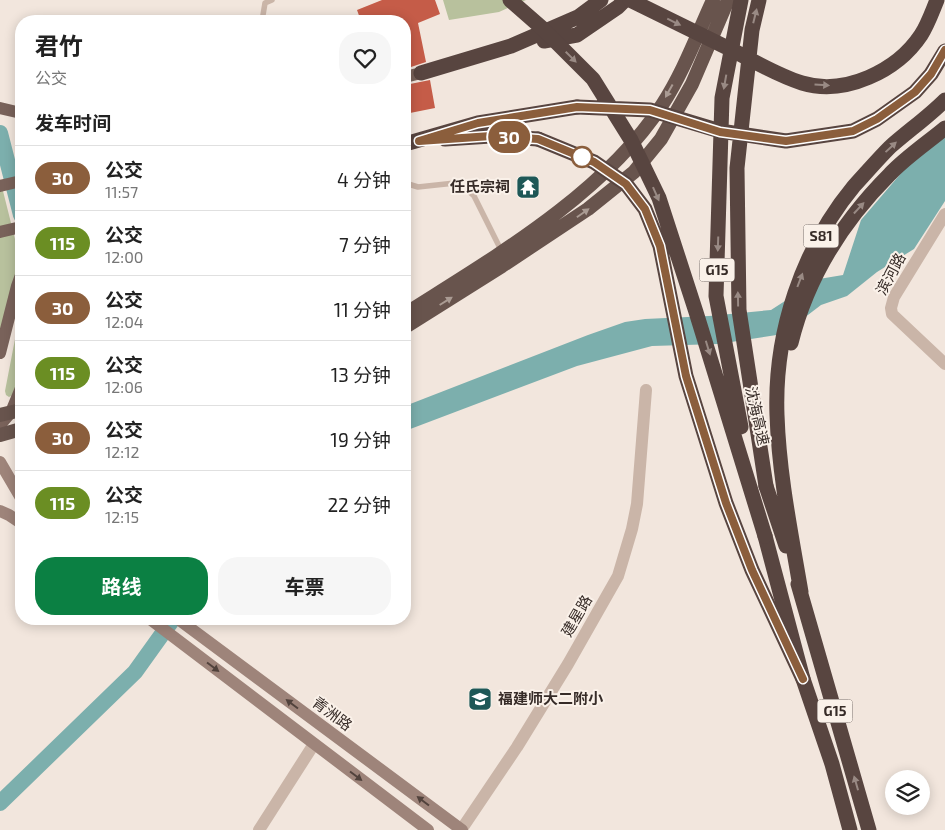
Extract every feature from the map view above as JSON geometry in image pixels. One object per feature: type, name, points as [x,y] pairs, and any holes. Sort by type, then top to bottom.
[{"type":"highway","points":[[510,0],[542,28],[593,79],[631,140],[647,173],[658,198],[696,312],[766,536]]},
{"type":"highway","points":[[421,73],[511,46],[578,17],[601,0]]},
{"type":"highway","points":[[511,46],[577,35],[618,7],[625,0]]},
{"type":"highway","points":[[630,0],[794,80],[825,86],[849,84],[872,76],[892,64],[907,52],[920,36],[929,21],[937,0]]},
{"type":"highway","points":[[411,310],[502,252],[564,206],[613,165],[662,106],[683,66],[713,0]]},
{"type":"highway","points":[[411,323],[582,213],[634,172],[661,139],[692,84],[728,0]]},
{"type":"highway","name":"沈海高速","points":[[742,0],[722,98],[716,296],[735,400],[766,536],[803,679],[832,764],[850,830]]},
{"type":"highway","name":"沈海高速","points":[[759,0],[752,30],[737,168],[738,310],[766,486],[801,592],[869,830]]},
{"type":"highway","points":[[412,143],[478,123],[577,107],[650,110],[720,132],[786,141],[853,131],[877,119],[915,92],[931,74],[945,50]]},
{"type":"highway","name":"S81","points":[[777,414],[782,347],[788,316],[799,281],[811,253],[826,226],[854,186],[890,147],[945,100]]},
{"type":"highway","points":[[801,592],[780,467],[777,414],[793,336],[804,302],[838,234],[853,214],[890,174],[945,128]]},
{"type":"highway","points":[[412,143],[491,136],[538,139],[594,162],[626,184],[645,209],[660,246],[686,376],[726,503],[752,570],[803,679]]},
{"type":"highway","points":[[0,435],[15,430]]},
{"type":"main road","points":[[411,76],[421,73]]},
{"type":"main road","points":[[3,108],[15,116]]},
{"type":"main road","points":[[0,186],[15,182]]},
{"type":"main road","points":[[0,232],[15,228]]},
{"type":"main road","points":[[0,353],[15,296]]},
{"type":"main road","points":[[0,425],[11,412]]},
{"type":"main road","points":[[0,462],[15,488]]},
{"type":"main road","points":[[0,511],[15,520]]},
{"type":"main road","points":[[158,625],[428,830]]},
{"type":"main road","name":"青洲路","points":[[186,625],[461,830]]},
{"type":"main road","points":[[335,760],[347,745]]},
{"type":"street","name":"滨河路","points":[[945,214],[894,297],[891,308],[892,314],[945,364]]},
{"type":"street","name":"建星路","points":[[461,830],[517,747],[568,664],[618,576],[632,529],[637,504],[646,390]]},
{"type":"street","points":[[259,830],[314,744]]},
{"type":"lane","points":[[263,15],[265,3],[272,0]]},
{"type":"lane","points":[[411,185],[418,187],[455,183],[465,188],[474,196],[502,252]]},
{"type":"green space","points":[[443,0],[526,0],[499,12],[449,20]]},
{"type":"green space","points":[[0,179],[15,239],[15,278],[0,333]]},
{"type":"green space","points":[[15,339],[15,393],[9,397],[5,391]]},
{"type":"water","points":[[945,122],[945,201],[914,249],[877,272],[847,296],[821,305],[783,334],[718,344],[652,346],[577,366],[411,429],[411,404],[625,322],[771,310],[819,279],[843,275],[861,220]]},
{"type":"building","points":[[382,0],[435,0],[440,14],[418,23],[426,62],[411,67],[411,15],[359,15],[357,10]]},
{"type":"building","points":[[430,80],[435,108],[411,113],[411,84]]},
{"type":"waterway","points":[[0,133],[15,192]]},
{"type":"waterway","points":[[0,803],[135,672],[169,625]]},
{"type":"bus line","name":"30","points":[[803,679],[752,570],[706,444],[686,376],[660,246],[645,209],[626,184],[594,162],[538,139],[491,136],[419,141],[478,123],[577,107],[650,110],[720,132],[786,141],[853,131],[877,119],[915,92],[931,74],[945,50]]},
{"type":"place","name":"任氏宗祠","points":[[528,187]]},
{"type":"place","name":"福建师大二附小","points":[[480,699]]}]
